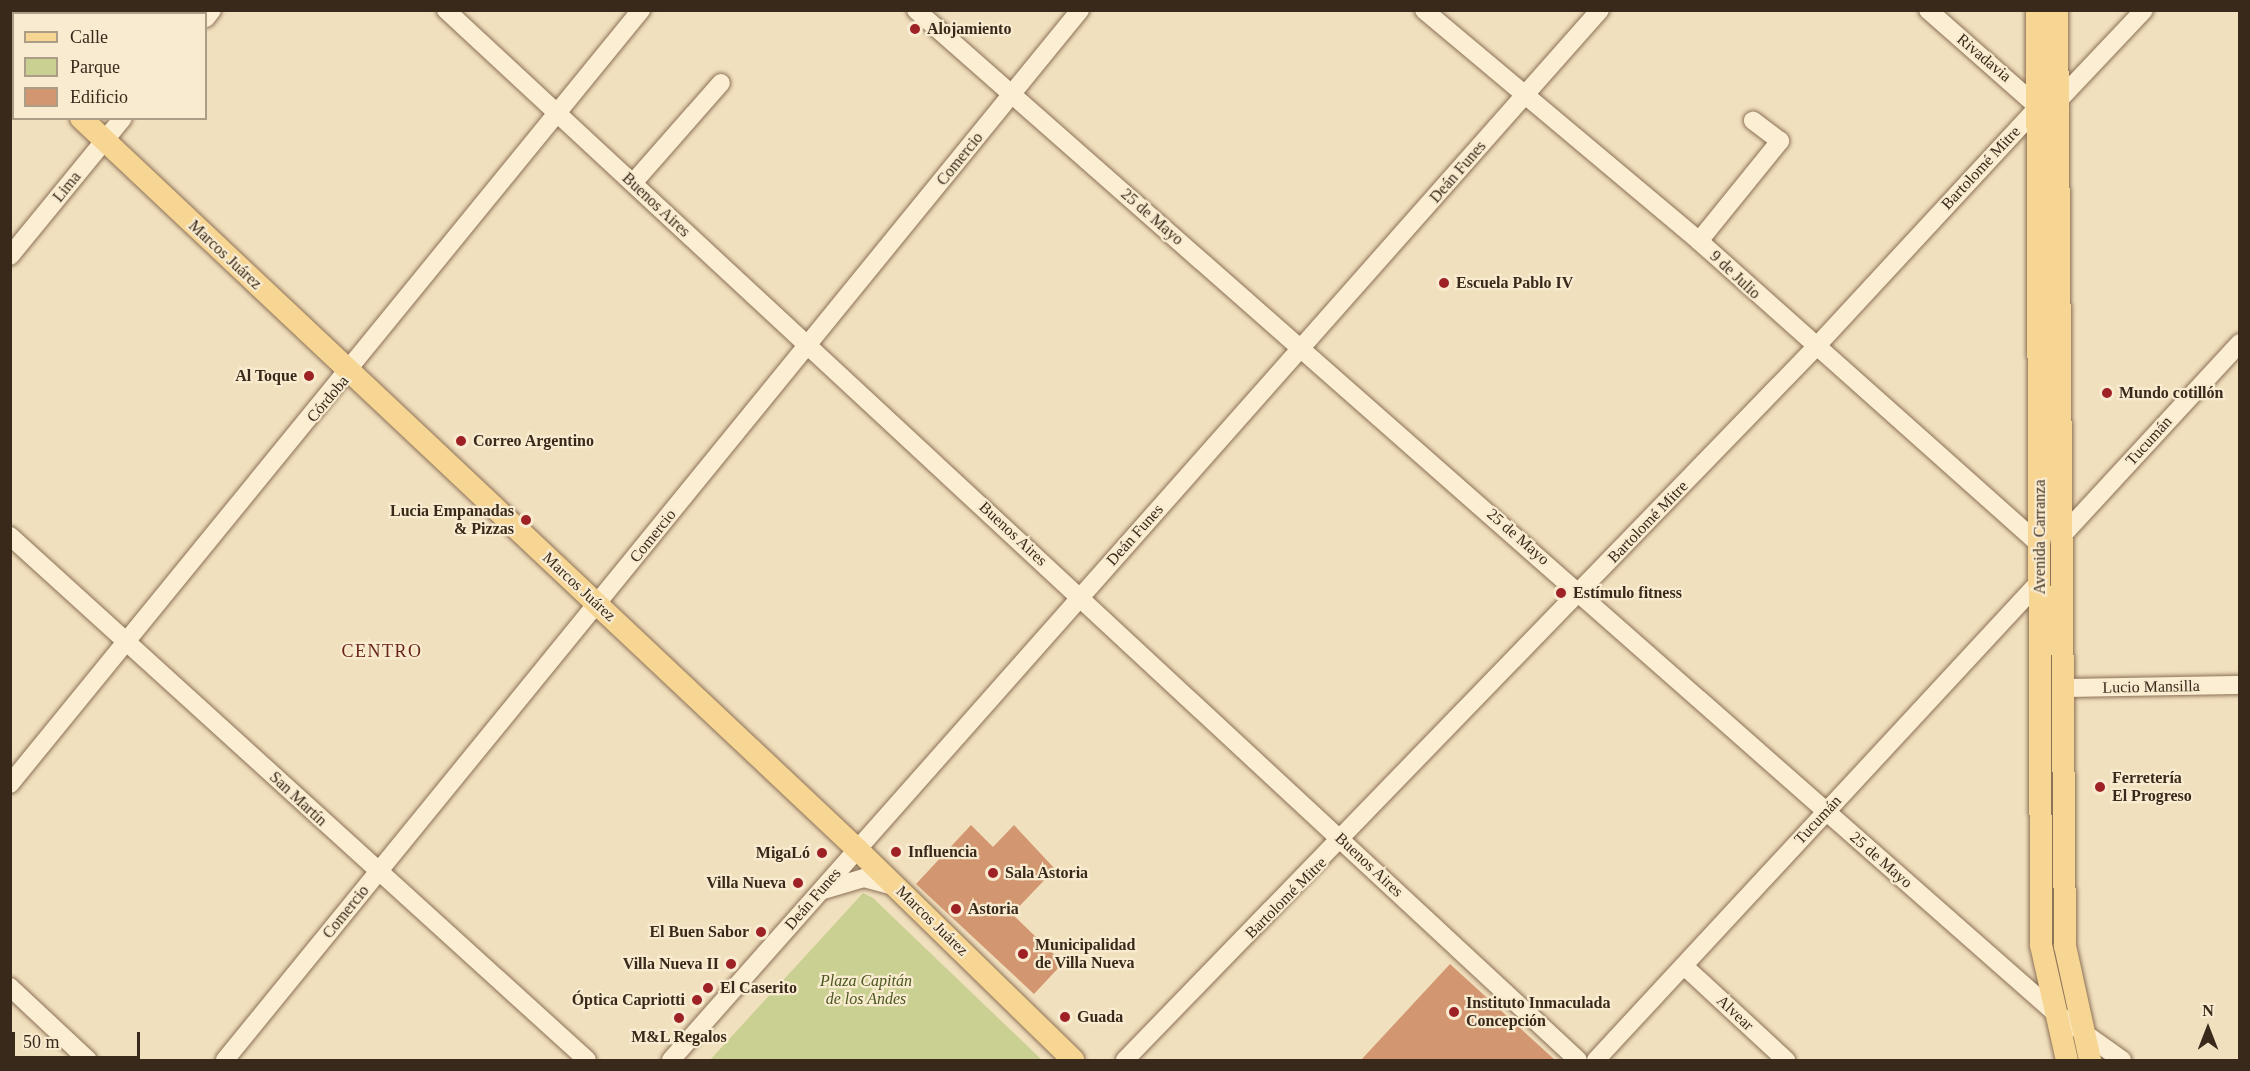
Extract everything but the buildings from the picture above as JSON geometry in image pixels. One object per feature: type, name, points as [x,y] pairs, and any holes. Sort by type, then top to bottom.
[{"type":"main road","name":"Avenida Carranza","points":[[2037,10],[2048,104]]},
{"type":"main road","name":"Avenida Carranza","points":[[2057,10],[2048,104],[2050,542],[2062,688],[2065,946],[2080,1032],[2090,1060]]},
{"type":"main road","name":"Marcos Juárez","points":[[83,120],[350,374],[857,849],[1073,1060]]},
{"type":"main road","name":"Avenida Carranza","points":[[2050,542],[2040,581],[2041,945],[2061,1057]]},
{"type":"street","name":"Buenos Aires","points":[[446,10],[1578,1060]]},
{"type":"street","name":"Córdoba","points":[[10,784],[125,640],[350,374],[560,115],[641,10]]},
{"type":"street","name":"25 de Mayo","points":[[916,10],[1581,592],[2052,1011],[2122,1060]]},
{"type":"street","name":"Comercio","points":[[225,1060],[1080,10]]},
{"type":"street","name":"9 de Julio","points":[[1424,10],[1522,98],[1699,241],[1814,349],[2050,542]]},
{"type":"street","name":"Deán Funes","points":[[671,1060],[1080,596],[1303,349],[1600,10]]},
{"type":"street","name":"Rivadavia","points":[[1928,10],[2048,104]]},
{"type":"street","name":"Bartolomé Mitre","points":[[1125,1060],[1342,841],[2048,104],[2144,10]]},
{"type":"street","points":[[633,183],[721,83]]},
{"type":"street","name":"Lima","points":[[10,256],[121,120]]},
{"type":"street","points":[[1699,241],[1780,141],[1753,121]]},
{"type":"street","name":"Tucumán","points":[[2050,542],[2240,343]]},
{"type":"street","name":"San Martín","points":[[10,536],[587,1060]]},
{"type":"street","name":"Tucumán","points":[[1596,1060],[2040,581]]},
{"type":"street","name":"Lucio Mansilla","points":[[2062,688],[2240,685]]},
{"type":"street","points":[[819,892],[864,878],[898,888]]},
{"type":"street","name":"Alvear","points":[[1684,966],[1786,1060]]},
{"type":"street","points":[[10,987],[88,1060]]},
{"type":"street","points":[[2061,1057],[2080,1032]]},
{"type":"green space","name":"Plaza Capitán de los Andes","points":[[863,893],[873,898],[1042,1060],[710,1060]]},
{"type":"place","name":"Alojamiento","points":[[915,29]]},
{"type":"place","name":"Escuela Pablo IV","points":[[1444,283]]},
{"type":"place","name":"Al Toque","points":[[309,376]]},
{"type":"place","name":"Mundo cotillón","points":[[2107,393]]},
{"type":"place","name":"Correo Argentino","points":[[461,441]]},
{"type":"place","name":"Lucia Empanadas & Pizzas","points":[[526,520]]},
{"type":"place","name":"Estímulo fitness","points":[[1561,593]]},
{"type":"place","name":"Ferretería El Progreso","points":[[2100,787]]},
{"type":"place","name":"Influencia","points":[[896,852]]},
{"type":"place","name":"MigaLó","points":[[822,853]]},
{"type":"place","name":"Sala Astoria","points":[[993,873]]},
{"type":"place","name":"Villa Nueva","points":[[798,883]]},
{"type":"place","name":"Astoria","points":[[956,909]]},
{"type":"place","name":"El Buen Sabor","points":[[761,932]]},
{"type":"place","name":"Municipalidad de Villa Nueva","points":[[1023,954]]},
{"type":"place","name":"Villa Nueva II","points":[[731,964]]},
{"type":"place","name":"El Caserito","points":[[708,988]]},
{"type":"place","name":"Óptica Capriotti","points":[[697,1000]]},
{"type":"place","name":"Instituto Inmaculada Concepción","points":[[1454,1012]]},
{"type":"place","name":"Guada","points":[[1065,1017]]},
{"type":"place","name":"M&L Regalos","points":[[679,1018]]},
{"type":"district","name":"CENTRO","points":[[382,651]]}]
